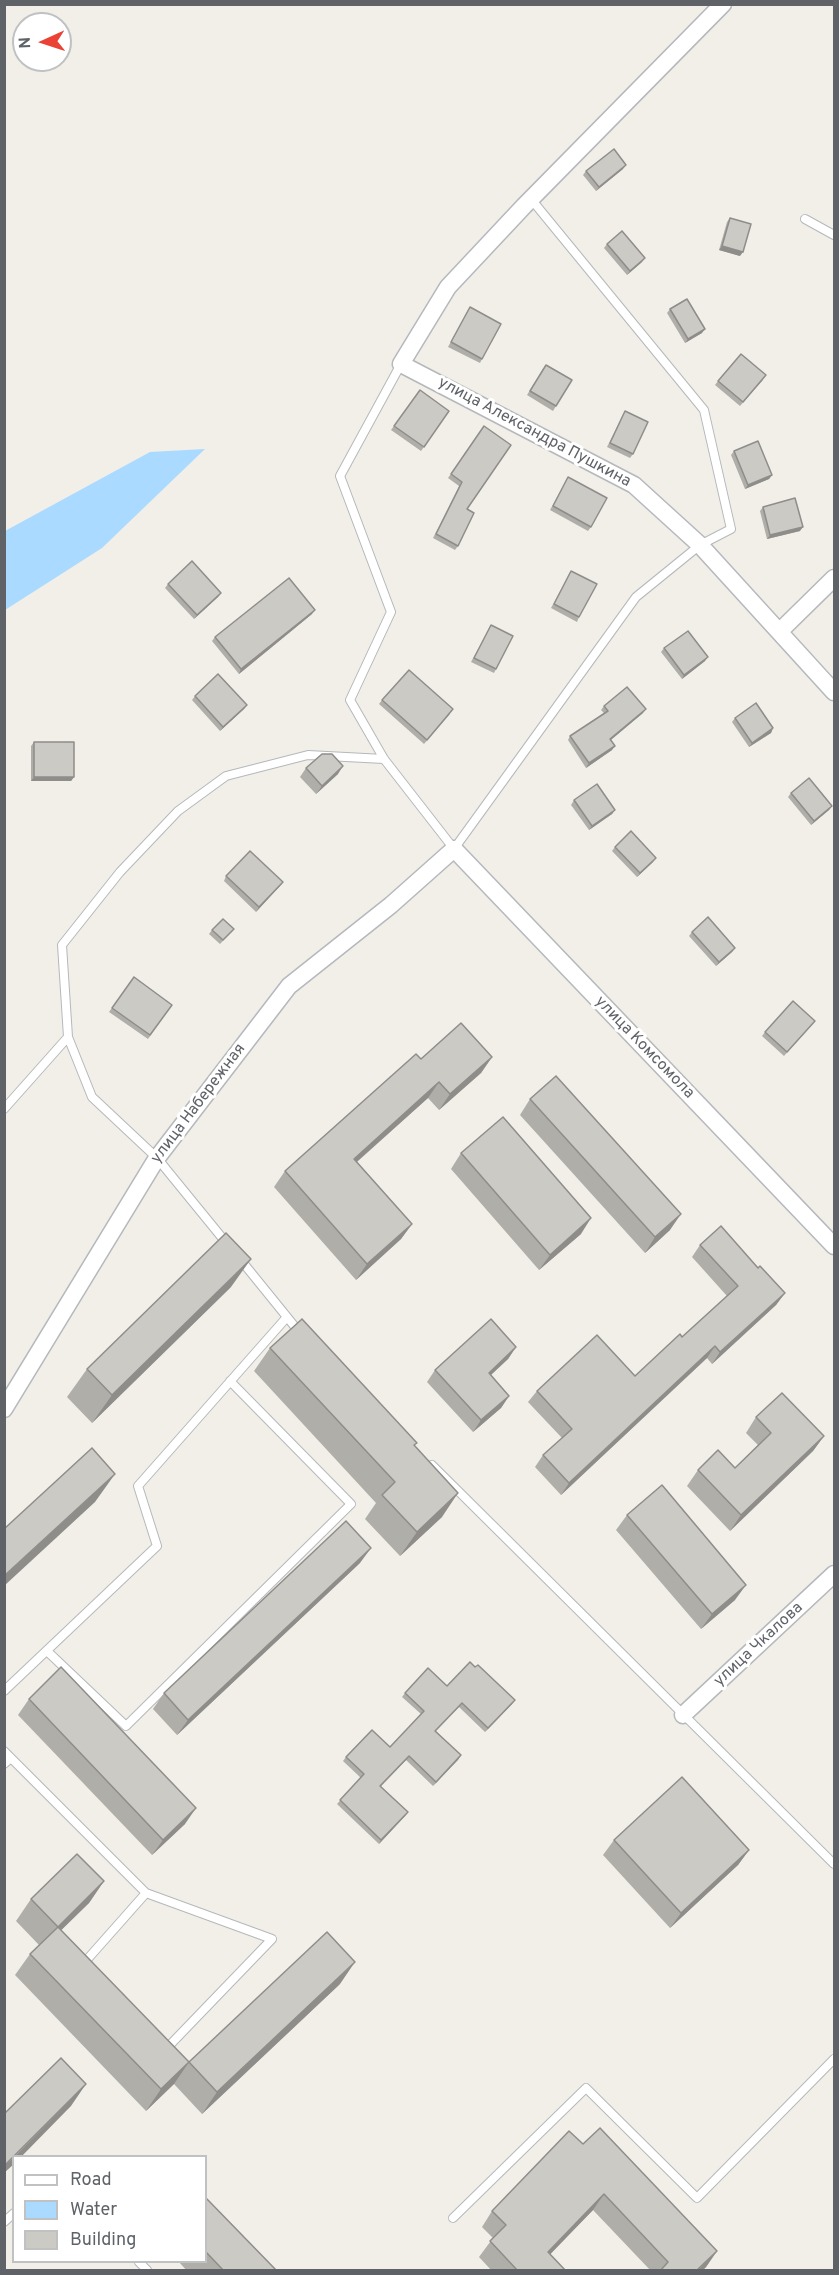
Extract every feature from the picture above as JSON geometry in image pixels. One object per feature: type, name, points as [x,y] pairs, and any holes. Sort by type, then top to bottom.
[{"type":"street","points":[[401,364],[448,287],[531,199],[723,4]]},
{"type":"street","name":"улица Александра Пушкина","points":[[401,364],[634,485],[700,545],[834,693]]},
{"type":"street","points":[[780,631],[834,578]]},
{"type":"street","name":"улица Набережная","points":[[4,1409],[157,1158],[289,986],[391,905],[454,849]]},
{"type":"street","name":"улица Комсомола","points":[[454,849],[834,1246]]},
{"type":"street","name":"улица Чкалова","points":[[683,1715],[834,1574]]},
{"type":"lane","points":[[401,364],[340,476],[391,612],[350,700],[384,759],[454,849],[636,597],[700,545],[731,529],[704,410],[531,199]]},
{"type":"lane","points":[[805,219],[834,235]]},
{"type":"lane","points":[[307,1341],[157,1158],[92,1097],[68,1037],[62,945],[120,872],[178,811],[226,776],[308,755],[384,759]]},
{"type":"lane","points":[[4,1109],[68,1037]]},
{"type":"lane","points":[[4,1691],[157,1546],[138,1486],[287,1317]]},
{"type":"lane","points":[[47,1651],[126,1726],[351,1504],[230,1381]]},
{"type":"lane","points":[[424,1458],[834,1864]]},
{"type":"lane","points":[[7,1758],[146,1893],[272,1939],[167,2048],[159,2039]]},
{"type":"lane","points":[[92,1972],[84,1964],[146,1893]]},
{"type":"lane","points":[[453,2218],[586,2088],[697,2198],[834,2059]]},
{"type":"water","points":[[205,449],[102,548],[5,610],[5,531],[150,452]]},
{"type":"building","points":[[614,149],[626,165],[599,187],[586,171]]},
{"type":"building","points":[[730,218],[751,224],[743,252],[722,246]]},
{"type":"building","points":[[622,231],[645,258],[630,271],[607,244]]},
{"type":"building","points":[[687,299],[705,329],[688,339],[670,309]]},
{"type":"building","points":[[470,307],[501,324],[482,359],[451,342]]},
{"type":"building","points":[[741,354],[766,375],[743,402],[718,381]]},
{"type":"building","points":[[546,365],[572,380],[556,406],[530,391]]},
{"type":"building","points":[[420,390],[449,411],[424,447],[394,426]]},
{"type":"building","points":[[625,411],[648,422],[633,454],[610,443]]},
{"type":"building","points":[[484,426],[511,445],[467,509],[474,513],[458,546],[436,534],[462,482],[451,474]]},
{"type":"building","points":[[758,441],[772,475],[748,485],[734,451]]},
{"type":"building","points":[[568,477],[607,498],[591,527],[553,506]]},
{"type":"building","points":[[795,498],[803,527],[770,535],[763,507]]},
{"type":"building","points":[[192,561],[221,593],[197,615],[168,584]]},
{"type":"building","points":[[571,571],[597,584],[579,617],[554,604]]},
{"type":"building","points":[[289,578],[315,610],[241,669],[215,637]]},
{"type":"building","points":[[491,625],[513,636],[496,669],[474,658]]},
{"type":"building","points":[[688,631],[708,657],[684,675],[664,648]]},
{"type":"building","points":[[409,670],[453,709],[427,740],[382,700]]},
{"type":"building","points":[[218,674],[247,705],[223,727],[195,696]]},
{"type":"building","points":[[627,687],[646,709],[610,739],[615,746],[589,763],[570,736],[608,711],[604,706]]},
{"type":"building","points":[[756,703],[773,728],[752,743],[735,718]]},
{"type":"building","points":[[34,742],[74,742],[74,777],[34,777]]},
{"type":"building","points":[[322,754],[332,754],[343,766],[322,786],[306,768]]},
{"type":"building","points":[[809,778],[832,806],[814,821],[791,793]]},
{"type":"building","points":[[597,784],[615,810],[592,826],[574,800]]},
{"type":"building","points":[[631,831],[656,858],[640,873],[615,847]]},
{"type":"building","points":[[250,851],[283,882],[259,907],[226,876]]},
{"type":"building","points":[[708,917],[735,948],[719,962],[692,932]]},
{"type":"building","points":[[223,919],[234,929],[223,940],[212,930]]},
{"type":"building","points":[[134,977],[172,1005],[150,1035],[112,1008]]},
{"type":"building","points":[[793,1001],[815,1021],[787,1052],[765,1032]]},
{"type":"building","points":[[461,1023],[492,1057],[450,1094],[439,1082],[354,1159],[412,1224],[367,1264],[285,1171],[416,1054],[421,1059]]},
{"type":"building","points":[[556,1076],[681,1214],[655,1237],[530,1099]]},
{"type":"building","points":[[503,1117],[591,1218],[550,1255],[461,1153]]},
{"type":"building","points":[[721,1226],[758,1268],[760,1266],[785,1293],[720,1352],[715,1346],[569,1483],[543,1455],[572,1429],[537,1391],[597,1335],[635,1376],[680,1334],[682,1337],[738,1286],[700,1245]]},
{"type":"building","points":[[226,1233],[251,1259],[112,1395],[87,1369]]},
{"type":"building","points":[[302,1319],[417,1443],[414,1445],[458,1493],[417,1532],[382,1495],[395,1482],[270,1348]]},
{"type":"building","points":[[491,1319],[516,1347],[489,1373],[509,1396],[481,1420],[435,1370]]},
{"type":"building","points":[[782,1393],[824,1436],[741,1515],[698,1470],[718,1450],[735,1468],[771,1433],[756,1417]]},
{"type":"building","points":[[92,1448],[115,1474],[4,1576],[4,1529]]},
{"type":"building","points":[[662,1485],[746,1585],[712,1614],[627,1515]]},
{"type":"building","points":[[346,1521],[371,1548],[188,1720],[164,1693]]},
{"type":"building","points":[[470,1662],[475,1667],[478,1665],[515,1700],[488,1728],[462,1703],[435,1731],[461,1755],[436,1782],[409,1756],[380,1786],[408,1812],[381,1840],[340,1800],[364,1774],[346,1757],[372,1730],[390,1747],[424,1711],[405,1693],[428,1668],[447,1686]]},
{"type":"building","points":[[61,1667],[196,1808],[163,1840],[29,1699]]},
{"type":"building","points":[[682,1777],[749,1850],[681,1913],[614,1840]]},
{"type":"building","points":[[77,1854],[104,1881],[58,1927],[31,1899]]},
{"type":"building","points":[[58,1927],[189,2062],[161,2089],[30,1954]]},
{"type":"building","points":[[327,1932],[355,1962],[217,2092],[189,2062]]},
{"type":"building","points":[[61,2058],[86,2084],[15,2155],[12,2155],[4,2166],[4,2114]]},
{"type":"building","points":[[600,2128],[717,2251],[698,2269],[699,2271],[660,2271],[668,2262],[604,2194],[548,2252],[566,2271],[518,2271],[490,2241],[506,2225],[492,2211],[569,2131],[583,2144]]},
{"type":"building","points":[[207,2199],[277,2271],[224,2271],[207,2253]]}]
